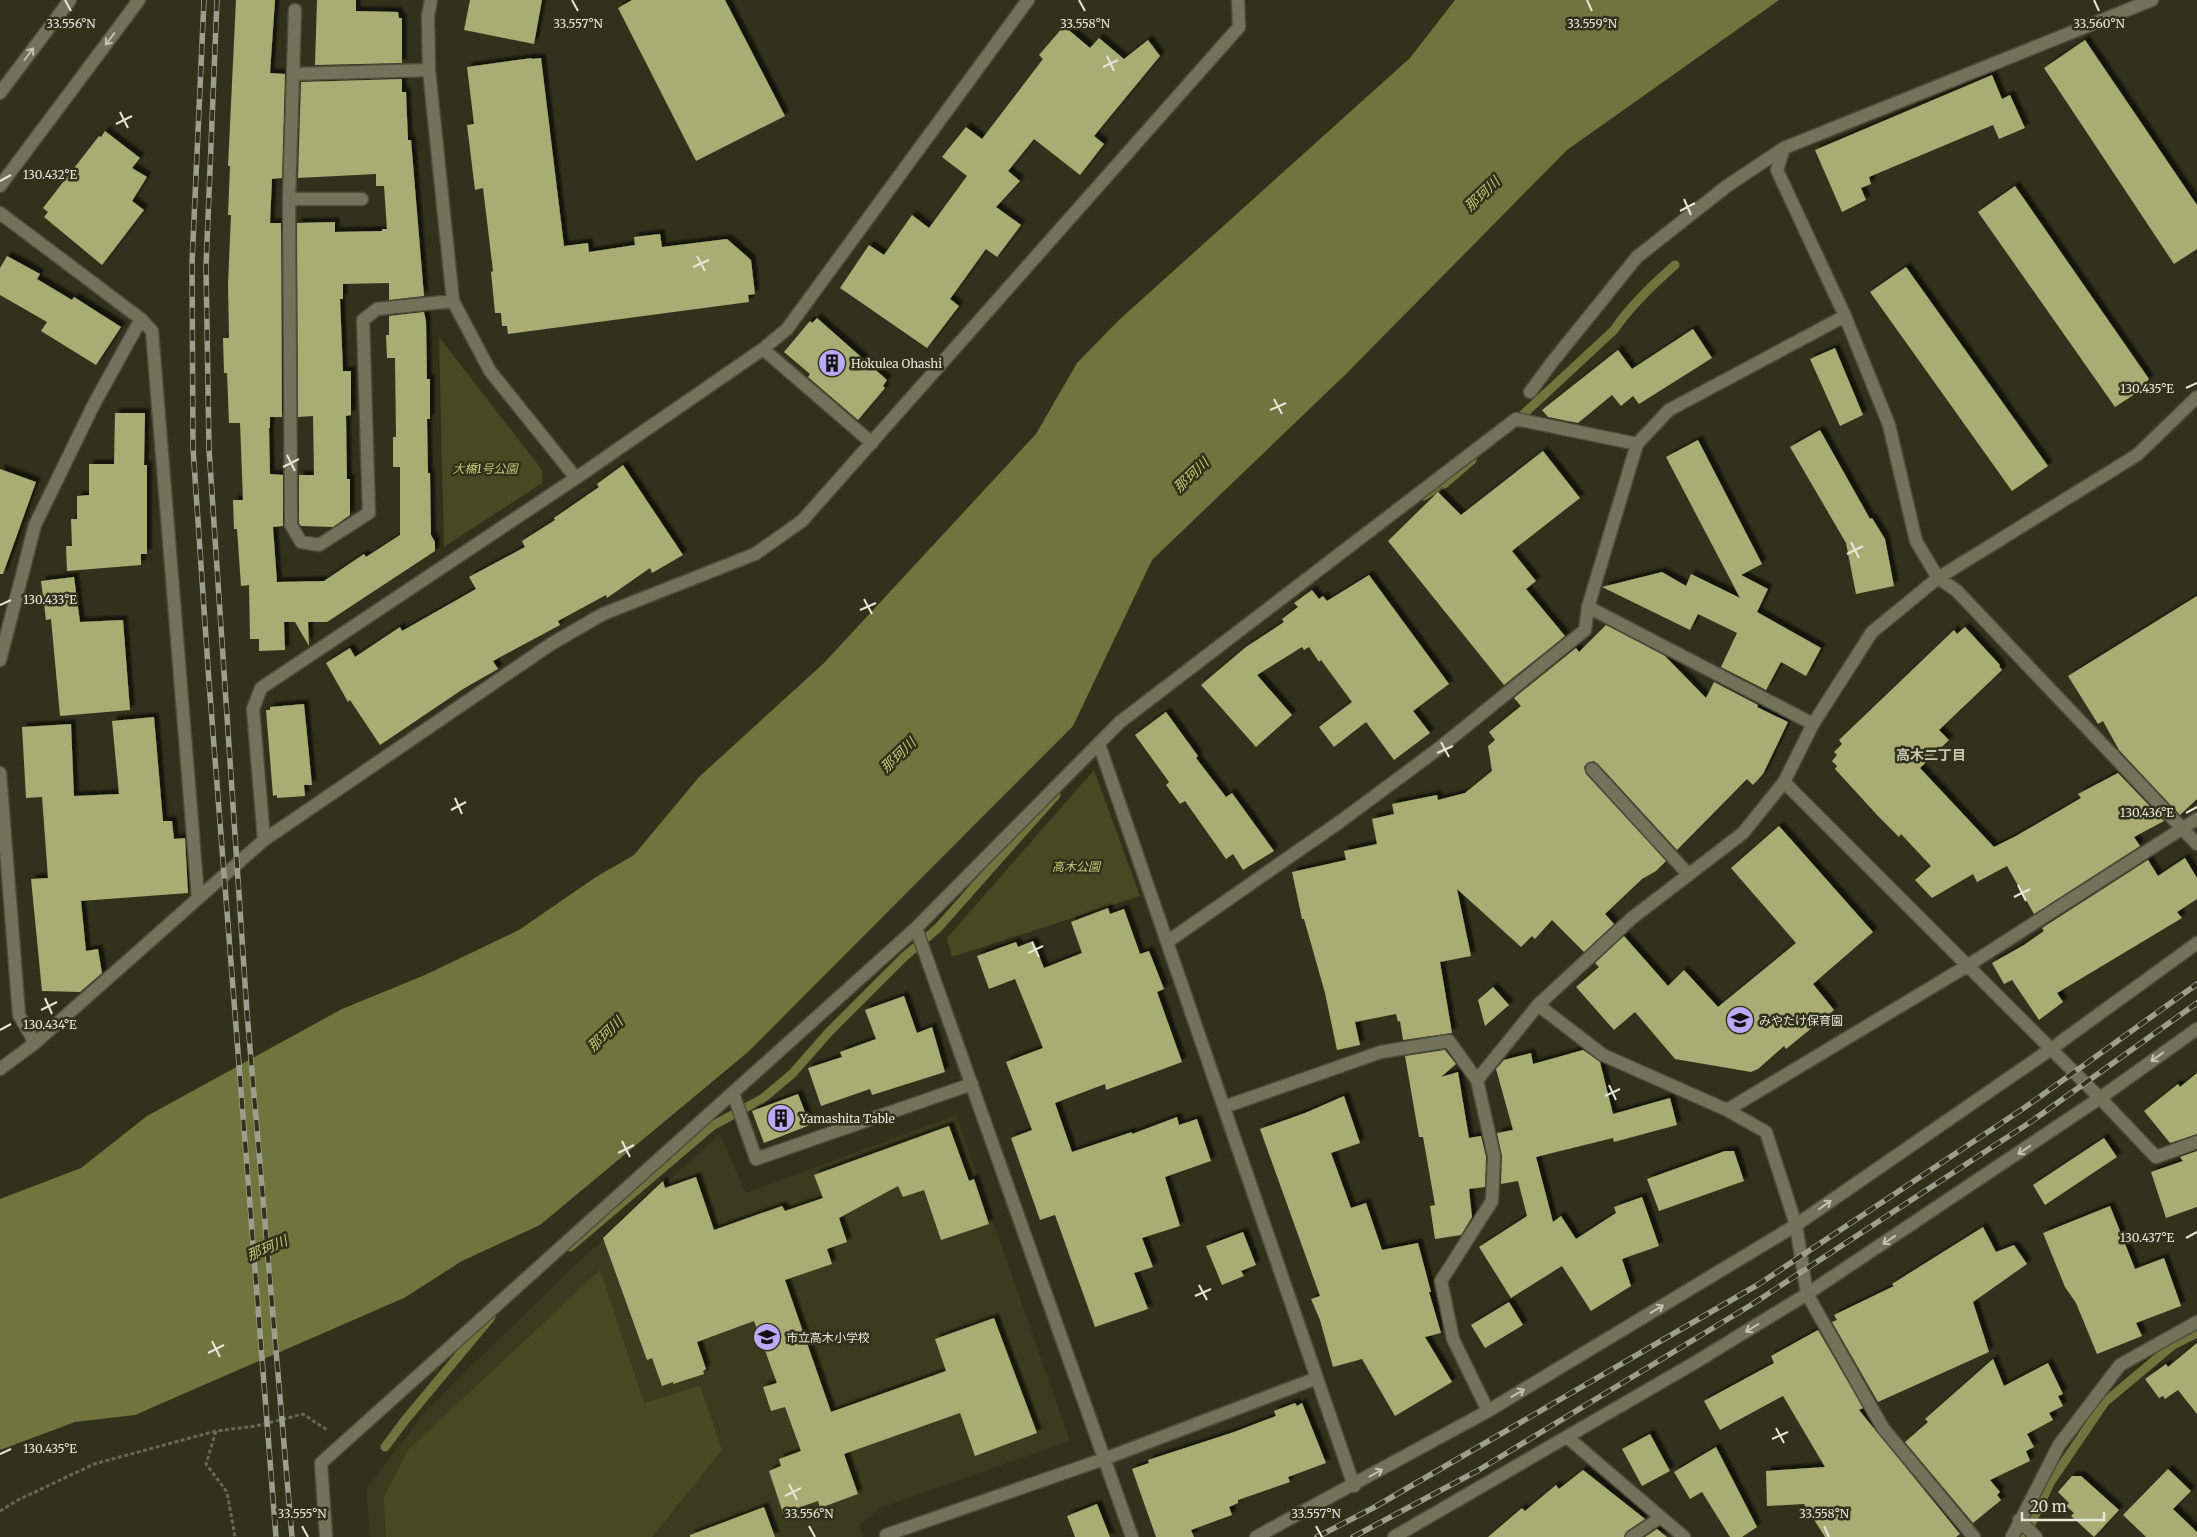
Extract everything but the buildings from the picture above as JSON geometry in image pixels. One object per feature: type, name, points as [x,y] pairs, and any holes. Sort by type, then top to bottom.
[{"type":"street","points":[[0,93],[70,0]]},
{"type":"street","points":[[0,186],[139,0]]},
{"type":"street","points":[[431,0],[428,16],[430,70],[454,301],[490,371],[576,478]]},
{"type":"street","points":[[264,840],[253,709],[261,688],[576,478],[763,349],[787,329],[1028,0]]},
{"type":"street","points":[[0,1069],[36,1044],[264,840],[552,644],[603,614],[755,554],[802,521],[1239,27],[1238,0]]},
{"type":"street","points":[[1530,392],[1638,257],[1726,186],[1784,148],[2152,0]]},
{"type":"street","points":[[295,10],[289,199],[291,525],[301,542],[319,545],[369,513],[364,320],[377,309],[454,301]]},
{"type":"street","points":[[294,74],[430,70]]},
{"type":"street","points":[[1784,148],[1777,170],[1846,316],[1889,425],[1916,541],[1938,578],[1956,590],[2197,844]]},
{"type":"street","points":[[289,199],[362,199]]},
{"type":"street","points":[[0,213],[141,320],[152,331],[198,898]]},
{"type":"street","points":[[1167,942],[1341,821],[1438,749],[1585,630],[1588,607],[1637,444],[1670,410],[1846,316]]},
{"type":"street","points":[[0,660],[35,525],[94,404],[141,320]]},
{"type":"street","points":[[763,349],[872,443]]},
{"type":"street","points":[[1477,1080],[1538,1005],[1632,918],[1743,833],[1784,782],[1812,724],[1872,632],[1938,578],[2137,455],[2197,397]]},
{"type":"street","points":[[326,1537],[321,1463],[916,928],[1120,722],[1516,419],[1637,444]]},
{"type":"street","points":[[1588,607],[1812,724]]},
{"type":"street","points":[[1099,744],[1354,1486]]},
{"type":"street","points":[[1592,769],[1688,874]]},
{"type":"street","points":[[0,773],[19,1015],[36,1044]]},
{"type":"street","points":[[1784,782],[2100,1098],[2156,1158],[2197,1142]]},
{"type":"street","points":[[1727,1110],[1967,966],[2197,819]]},
{"type":"street","points":[[916,928],[1132,1537]]},
{"type":"street","points":[[1256,1537],[1354,1486],[1488,1411],[1796,1225],[2051,1049],[2197,943]]},
{"type":"street","points":[[1538,1005],[1603,1055],[1727,1110],[1766,1132],[1796,1225],[1807,1294],[1883,1428],[1974,1537]]},
{"type":"street","points":[[1394,1537],[1407,1533],[1807,1294],[2100,1098],[2197,1029]]},
{"type":"street","points":[[1224,1107],[1381,1052],[1449,1041],[1477,1080],[1494,1156],[1492,1201],[1441,1281],[1453,1339],[1488,1411]]},
{"type":"street","points":[[733,1093],[756,1159],[972,1084]]},
{"type":"street","points":[[2012,1537],[2022,1522],[2059,1445],[2120,1366],[2197,1322]]},
{"type":"street","points":[[887,1537],[886,1535],[1104,1459],[1317,1378]]},
{"type":"street","points":[[1567,1437],[1684,1537]]},
{"type":"street","points":[[2022,1522],[2036,1537]]},
{"type":"lane","points":[[1631,1537],[1660,1518]]},
{"type":"path","points":[[0,1511],[18,1500],[94,1464],[216,1431],[256,1426],[303,1414],[345,1441]]},
{"type":"path","points":[[216,1431],[206,1464],[227,1492],[235,1537]]},
{"type":"shaded area","name":"市立高木小学校","points":[[956,1115],[1070,1441],[880,1508],[859,1525],[863,1537],[370,1537],[366,1489],[424,1413],[578,1262],[720,1134],[746,1193]]},
{"type":"green space","name":"大橋1号公園","points":[[439,337],[542,470],[542,483],[444,547]]},
{"type":"green space","name":"高木公園","points":[[1094,770],[1140,896],[952,957],[947,938]]},
{"type":"green space","points":[[600,1270],[644,1403],[700,1386],[722,1450],[652,1537],[386,1537],[384,1497],[408,1450]]},
{"type":"water","name":"那珂川","points":[[1455,0],[1779,0],[1567,150],[1346,374],[1152,560],[1073,726],[748,1052],[540,1225],[462,1261],[404,1298],[135,1415],[75,1422],[0,1450],[0,1199],[81,1168],[147,1116],[342,1009],[425,975],[519,930],[596,877],[634,855],[699,777],[824,663],[1036,434],[1077,363],[1119,320],[1410,58]]},
{"type":"waterway","points":[[1515,422],[1614,330],[1642,296],[1675,265]]},
{"type":"waterway","points":[[1424,496],[1444,484],[1472,460]]},
{"type":"waterway","points":[[570,1247],[712,1126],[762,1099],[792,1074],[829,1032],[904,957],[938,928],[1056,795]]},
{"type":"waterway","points":[[385,1447],[491,1317]]},
{"type":"waterway","points":[[2025,1537],[2050,1483],[2105,1402],[2173,1345],[2197,1333]]},
{"type":"railway","points":[[204,0],[192,264],[193,448],[209,682],[276,1537]]},
{"type":"railway","points":[[217,0],[206,267],[209,449],[247,1013],[292,1537]]},
{"type":"railway","points":[[1317,1537],[1373,1508],[1759,1284],[2024,1108],[2197,984]]},
{"type":"railway","points":[[1353,1537],[1477,1471],[1751,1305],[2032,1121],[2197,1003]]},
{"type":"place","name":"Hokulea Ohashi","points":[[832,363]]},
{"type":"place","name":"みやたけ保育園","points":[[1740,1020]]},
{"type":"place","name":"Yamashita Table","points":[[781,1118]]},
{"type":"place","name":"市立高木小学校","points":[[767,1337]]},
{"type":"district","name":"高木二丁目","points":[[1931,755]]}]
